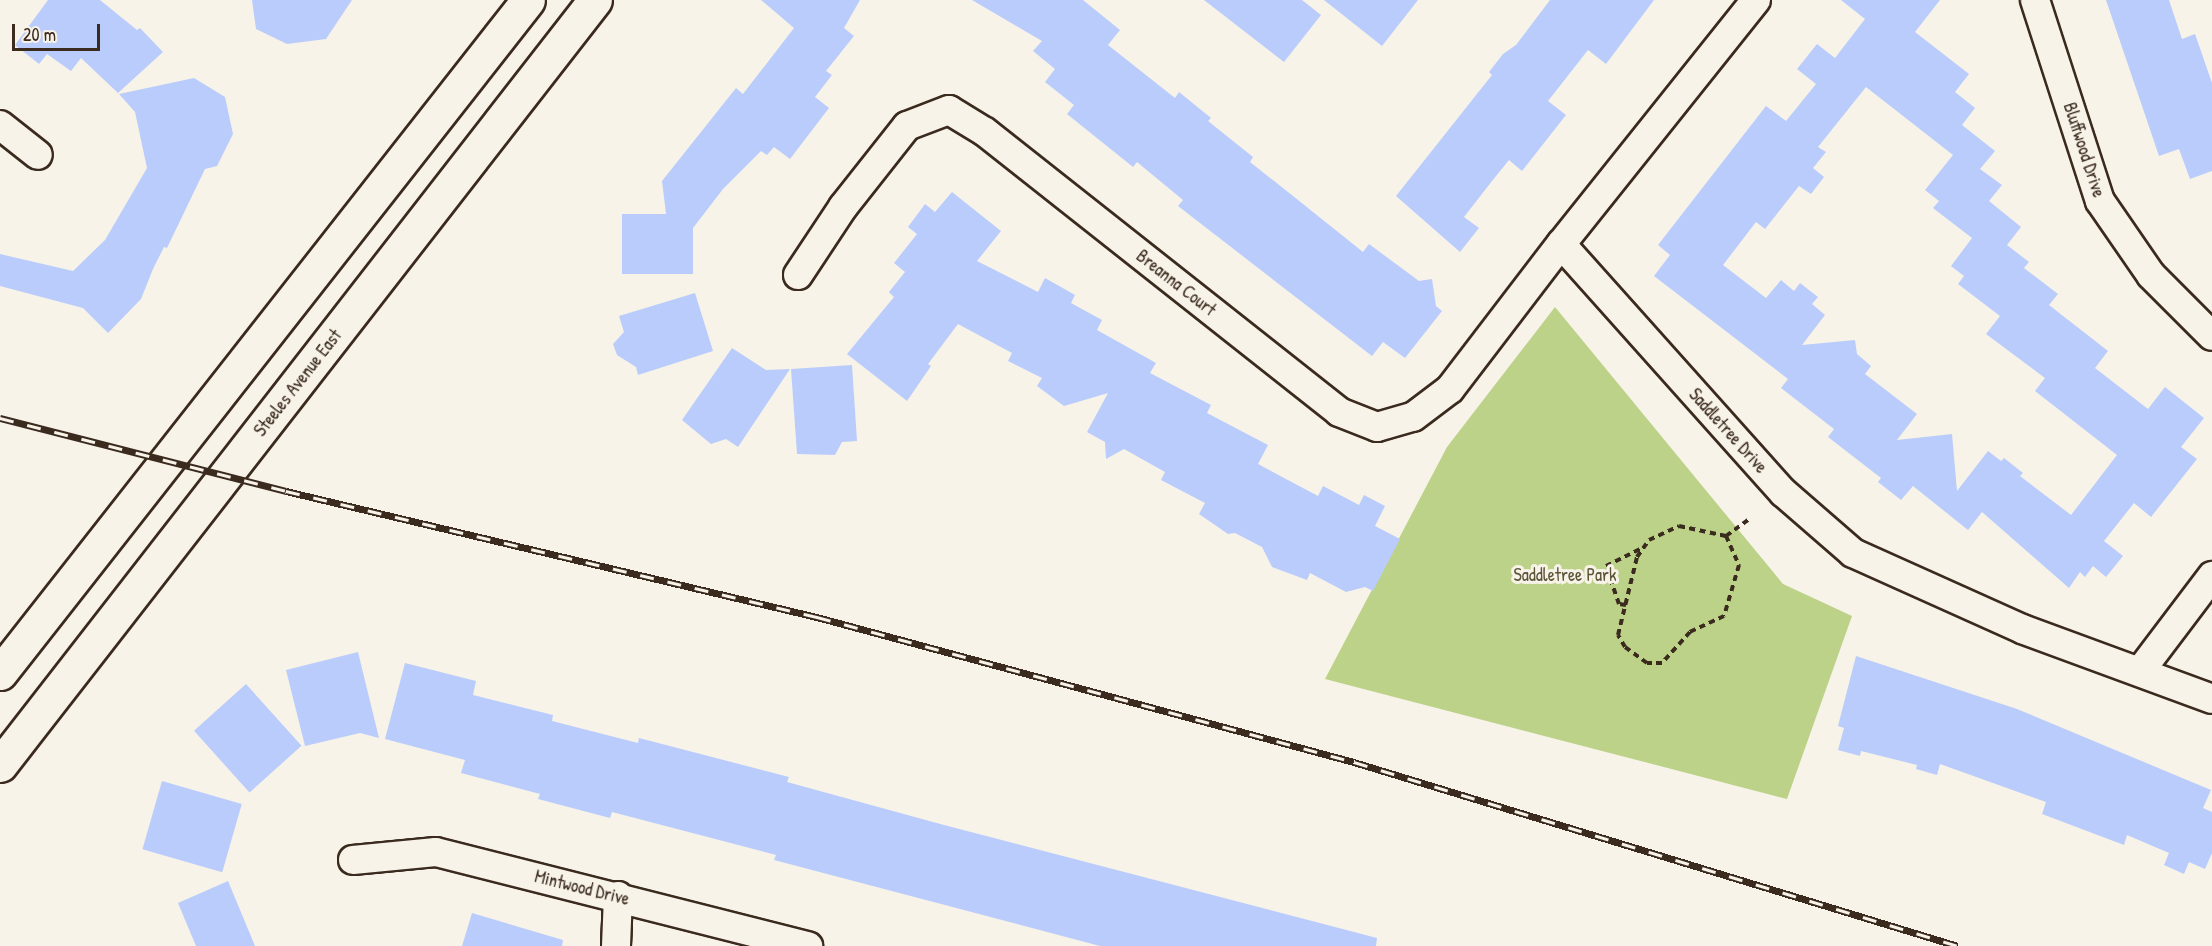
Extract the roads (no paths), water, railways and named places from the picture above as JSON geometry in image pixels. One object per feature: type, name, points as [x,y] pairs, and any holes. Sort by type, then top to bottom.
[{"type":"main road","points":[[0,673],[528,0]]},
{"type":"main road","name":"Steeles Avenue East","points":[[0,765],[595,0]]},
{"type":"street","points":[[1561,244],[1756,0]]},
{"type":"street","name":"Bluffwood Drive","points":[[2035,0],[2100,201],[2151,275],[2212,336]]},
{"type":"street","name":"Breanna Court","points":[[798,275],[843,207],[907,126],[949,111],[985,132],[1339,412],[1377,427],[1413,417],[1450,389],[1561,244]]},
{"type":"street","points":[[0,125],[38,155]]},
{"type":"street","name":"Saddletree Drive","points":[[1561,244],[1784,494],[1852,553],[2022,629],[2141,670],[2212,699]]},
{"type":"street","points":[[2141,670],[2212,576]]},
{"type":"street","name":"Mintwood Drive","points":[[353,860],[436,852],[618,896],[807,946]]},
{"type":"street","points":[[616,946],[618,896]]},
{"type":"railway","points":[[0,418],[286,491],[817,617],[1354,762],[1958,946]]},
{"type":"park label","name":"Saddletree Park","points":[[1565,575]]}]
